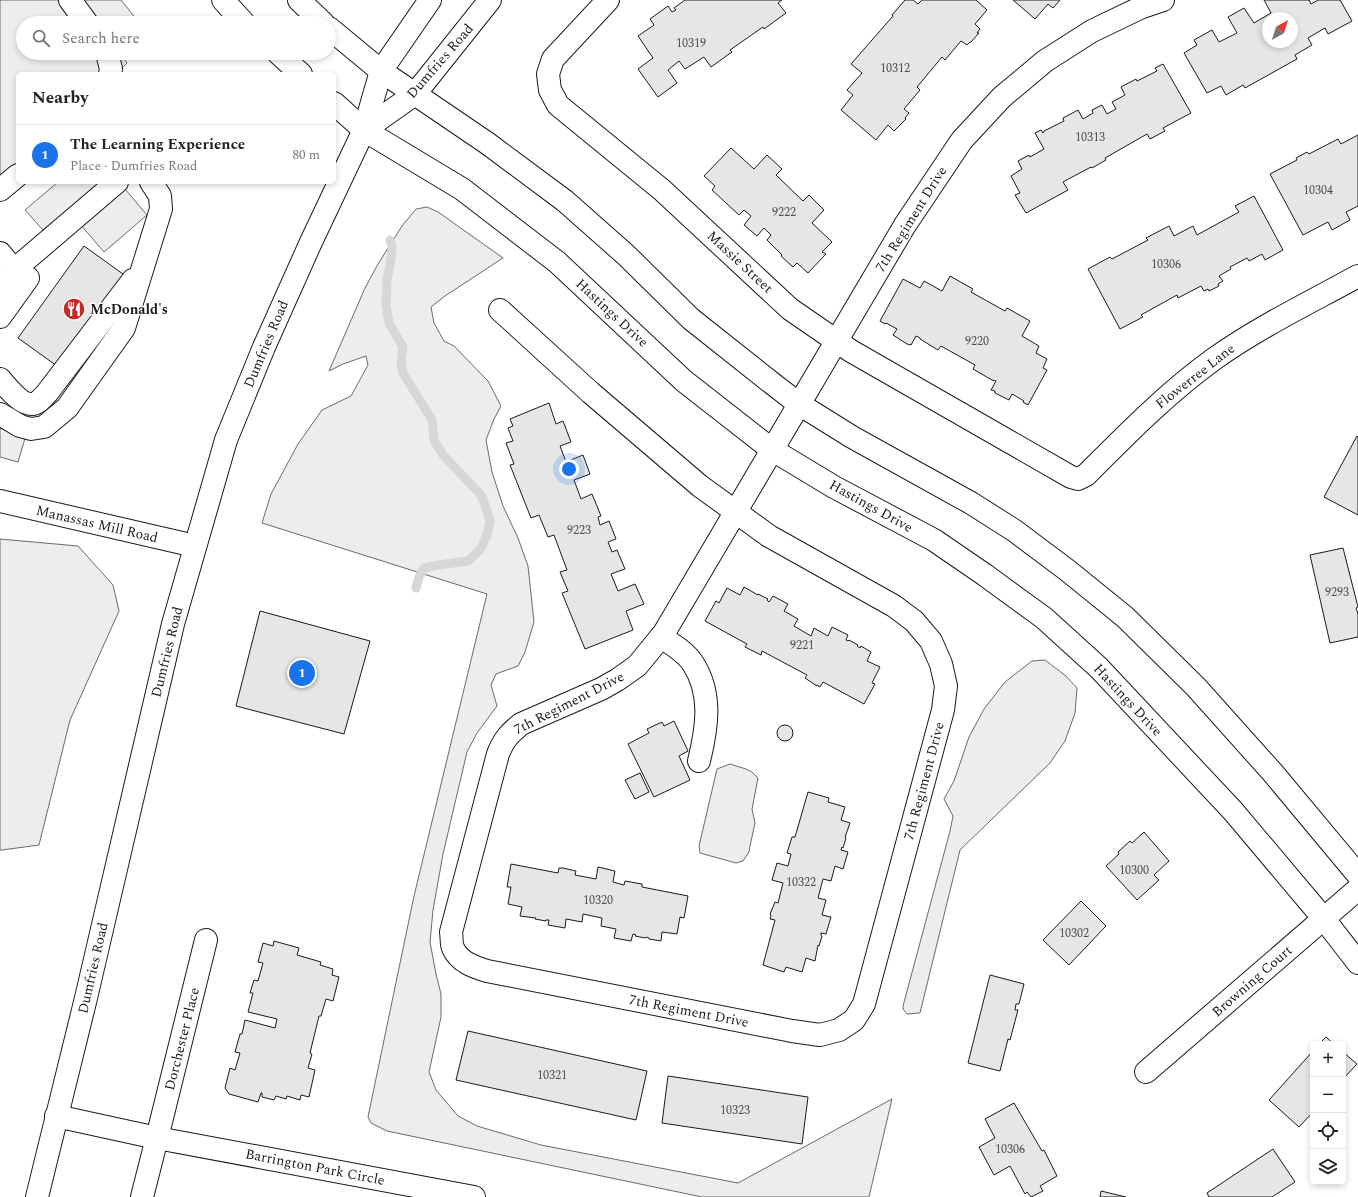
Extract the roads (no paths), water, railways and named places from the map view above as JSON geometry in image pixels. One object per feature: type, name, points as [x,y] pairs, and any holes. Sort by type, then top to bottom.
[{"type":"street","points":[[70,0],[82,16]]},
{"type":"street","points":[[223,0],[238,16]]},
{"type":"street","points":[[299,0],[316,16]]},
{"type":"street","name":"Dumfries Road","points":[[37,1197],[86,998],[173,624],[226,440],[264,346],[364,130],[381,71],[430,0]]},
{"type":"street","name":"Dumfries Road","points":[[364,130],[415,94],[490,0]]},
{"type":"street","name":"Massie Street","points":[[608,0],[554,59],[548,74],[550,90],[558,105],[662,190],[790,309],[851,351],[1048,464]]},
{"type":"street","name":"7th Regiment Drive","points":[[736,512],[769,536],[894,606],[914,621],[930,641],[941,664],[946,686],[942,710],[864,1004],[854,1020],[839,1030],[820,1035],[792,1032],[487,971],[474,967],[460,958],[452,948],[451,932],[498,754],[503,742],[510,733],[521,724],[618,680],[637,666],[661,637],[905,225],[962,140],[1002,96],[1045,61],[1092,31],[1142,7],[1163,0]]},
{"type":"street","points":[[336,34],[381,71],[487,143],[565,201],[626,255],[691,319],[799,404],[852,437],[971,503],[1015,531],[1067,570],[1125,617],[1196,687],[1273,773],[1358,875]]},
{"type":"street","points":[[109,60],[110,72]]},
{"type":"street","points":[[286,60],[299,72]]},
{"type":"street","name":"Hastings Drive","points":[[336,105],[364,130],[462,190],[557,262],[684,381],[771,449],[834,486],[934,540],[1044,618],[1099,668],[1233,812],[1324,919],[1358,963]]},
{"type":"street","points":[[0,190],[16,177]]},
{"type":"street","points":[[0,291],[14,270],[115,184]]},
{"type":"street","points":[[0,414],[20,426],[31,429],[44,427],[67,408],[124,328],[161,209],[160,196],[152,184]]},
{"type":"street","points":[[0,317],[65,226]]},
{"type":"street","points":[[0,254],[14,270]]},
{"type":"street","points":[[0,379],[9,390],[26,403],[33,404],[39,402],[48,393],[143,267]]},
{"type":"street","name":"Flowerree Lane","points":[[1048,464],[1071,477],[1078,479],[1086,475],[1152,409],[1213,359],[1245,338],[1358,276]]},
{"type":"street","points":[[500,310],[591,393],[675,466],[736,512]]},
{"type":"street","name":"Manassas Mill Road","points":[[0,501],[195,546]]},
{"type":"street","points":[[661,637],[680,650],[692,662],[699,674],[704,690],[707,705],[707,720],[699,761]]},
{"type":"street","name":"Browning Court","points":[[1146,1072],[1358,889]]},
{"type":"street","name":"Dorchester Place","points":[[157,1138],[206,940]]},
{"type":"street","name":"Barrington Park Circle","points":[[56,1116],[157,1138],[474,1197]]},
{"type":"street","points":[[142,1197],[157,1138]]},
{"type":"waterway","points":[[390,240],[392,247],[387,280],[386,304],[389,323],[403,347],[401,363],[403,373],[432,420],[434,440],[443,455],[481,495],[490,522],[487,535],[480,550],[468,561],[424,568],[419,577],[416,588]]},
{"type":"place","name":"McDonald's","points":[[74,309]]},
{"type":"place","name":"The Learning Experience","points":[[302,673]]}]
